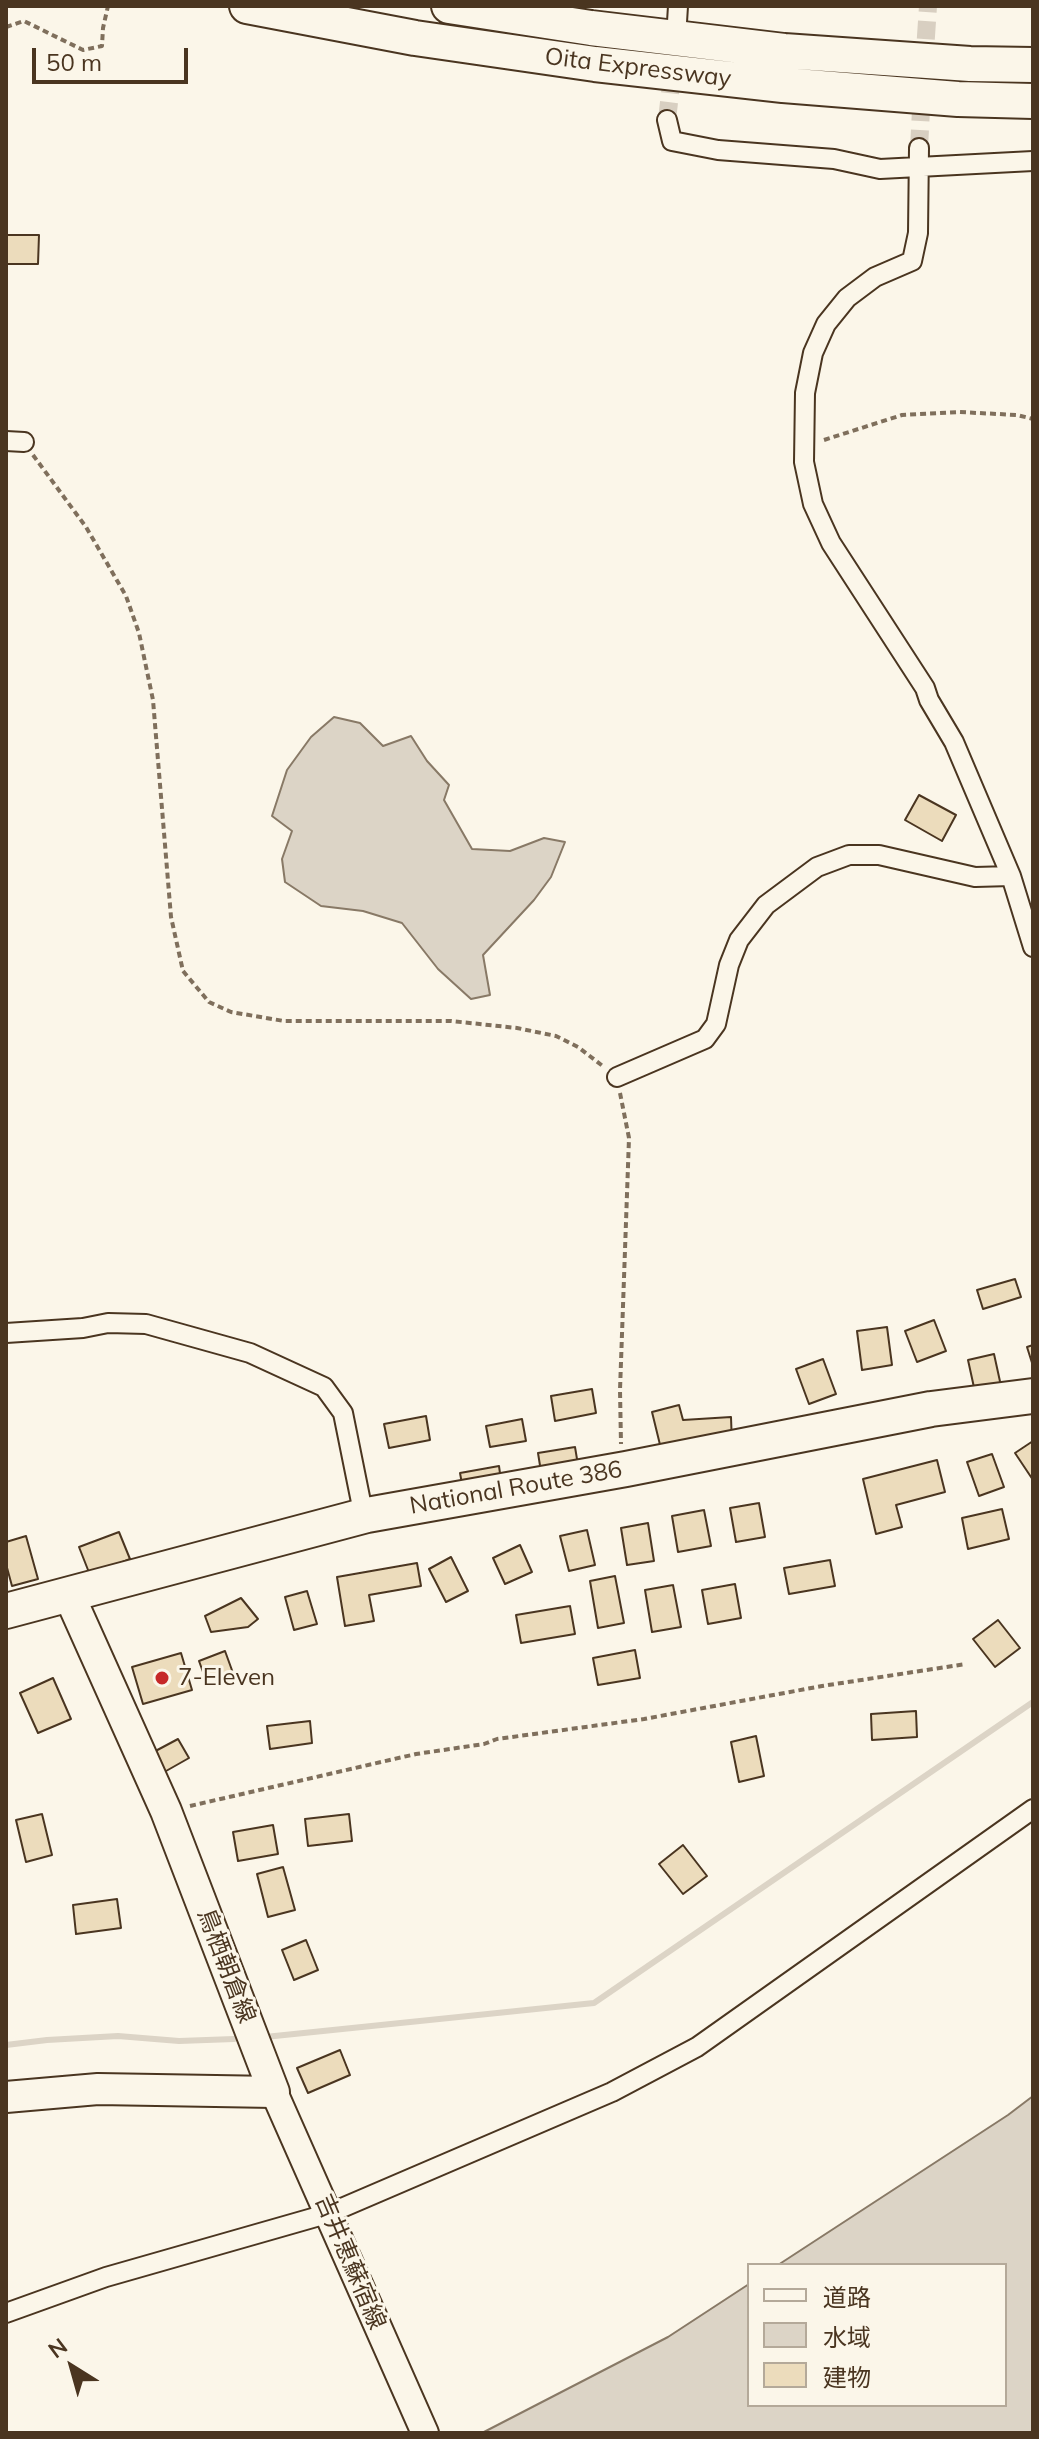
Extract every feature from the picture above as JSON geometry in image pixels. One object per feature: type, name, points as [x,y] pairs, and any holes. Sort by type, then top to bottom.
[{"type":"highway","name":"Oita Expressway","points":[[247,6],[415,38],[595,64],[783,85],[958,99],[1033,101]]},
{"type":"highway","name":"Oita Expressway","points":[[449,6],[591,28],[784,51],[970,64],[1033,65]]},
{"type":"highway","name":"National Route 386","points":[[6,1611],[367,1515],[626,1469],[931,1409],[1033,1396]]},
{"type":"main road","name":"鳥栖朝倉線","points":[[69,1595],[166,1811],[274,2092]]},
{"type":"main road","points":[[6,2097],[98,2089],[274,2092]]},
{"type":"main road","name":"吉井恵蘇宿線","points":[[274,2092],[425,2433]]},
{"type":"street","points":[[667,120],[672,141],[718,150],[834,159],[880,169],[918,158],[1033,161]]},
{"type":"street","points":[[918,158],[918,233],[912,261],[875,277],[847,298],[826,324],[813,353],[805,393],[804,462],[813,504],[831,543],[925,688],[954,742],[1011,876],[1033,947]]},
{"type":"street","points":[[617,1077],[705,1039],[716,1024],[729,965],[739,940],[766,905],[817,867],[849,855],[879,855],[975,877],[1011,876]]},
{"type":"street","points":[[6,1333],[83,1328],[108,1323],[146,1324],[250,1353],[324,1387],[343,1413],[361,1502],[367,1515]]},
{"type":"street","points":[[6,2313],[106,2277],[330,2213],[578,2108],[697,2047],[1033,1809]]},
{"type":"path","points":[[6,27],[24,21],[83,50],[102,46],[108,6]]},
{"type":"path","points":[[803,446],[902,415],[959,412],[1017,415],[1033,419]]},
{"type":"path","points":[[15,442],[86,527],[126,596],[139,633],[153,700],[171,917],[183,971],[209,1002],[231,1012],[284,1021],[451,1021],[517,1028],[556,1036],[578,1047],[617,1077],[629,1138],[620,1390],[622,1454],[626,1469]]},
{"type":"path","points":[[166,1811],[416,1754],[484,1744],[497,1739],[644,1719],[822,1686],[966,1664]]},
{"type":"water","points":[[334,717],[360,723],[383,746],[411,736],[427,761],[449,785],[444,800],[472,849],[510,851],[544,838],[565,842],[551,877],[483,955],[490,995],[471,999],[438,969],[402,923],[363,911],[321,906],[285,882],[282,859],[292,831],[272,816],[287,770],[311,737]]},
{"type":"water","points":[[1033,2096],[1033,2433],[482,2433],[668,2337],[747,2285],[747,2407],[1007,2407],[1007,2263],[781,2263]]},
{"type":"building","points":[[6,235],[39,235],[38,264],[6,264]]},
{"type":"building","points":[[919,795],[956,815],[942,841],[905,820]]},
{"type":"building","points":[[1015,1279],[1021,1297],[983,1309],[977,1290]]},
{"type":"building","points":[[934,1320],[946,1351],[917,1362],[905,1331]]},
{"type":"building","points":[[887,1327],[892,1365],[862,1370],[857,1331]]},
{"type":"building","points":[[1033,1345],[1033,1366],[1027,1347]]},
{"type":"building","points":[[994,1354],[1001,1386],[975,1392],[968,1360]]},
{"type":"building","points":[[823,1359],[836,1394],[809,1404],[796,1369]]},
{"type":"building","points":[[592,1389],[596,1413],[555,1421],[551,1396]]},
{"type":"building","points":[[679,1405],[683,1420],[731,1417],[732,1445],[663,1457],[652,1412]]},
{"type":"building","points":[[426,1416],[430,1440],[389,1448],[384,1424]]},
{"type":"building","points":[[522,1419],[526,1441],[490,1447],[486,1426]]},
{"type":"building","points":[[1033,1441],[1033,1480],[1015,1453]]},
{"type":"building","points":[[575,1447],[579,1471],[542,1478],[538,1453]]},
{"type":"building","points":[[992,1454],[1004,1487],[979,1496],[967,1462]]},
{"type":"building","points":[[937,1460],[945,1492],[896,1505],[902,1527],[876,1534],[863,1479]]},
{"type":"building","points":[[499,1466],[502,1488],[464,1495],[460,1473]]},
{"type":"building","points":[[759,1503],[765,1537],[736,1542],[730,1508]]},
{"type":"building","points":[[1002,1509],[1009,1539],[968,1549],[962,1518]]},
{"type":"building","points":[[704,1510],[711,1546],[678,1552],[672,1516]]},
{"type":"building","points":[[648,1523],[654,1561],[627,1565],[621,1528]]},
{"type":"building","points":[[587,1530],[595,1565],[569,1571],[560,1536]]},
{"type":"building","points":[[119,1532],[130,1559],[90,1575],[79,1547]]},
{"type":"building","points":[[26,1536],[38,1579],[12,1586],[6,1564],[6,1542]]},
{"type":"building","points":[[520,1545],[532,1572],[505,1584],[493,1558]]},
{"type":"building","points":[[451,1557],[468,1591],[446,1602],[429,1569]]},
{"type":"building","points":[[830,1560],[835,1586],[789,1594],[784,1568]]},
{"type":"building","points":[[417,1563],[421,1586],[369,1595],[374,1621],[345,1626],[337,1577]]},
{"type":"building","points":[[615,1576],[624,1623],[598,1628],[590,1581]]},
{"type":"building","points":[[735,1584],[741,1618],[708,1624],[702,1590]]},
{"type":"building","points":[[673,1585],[681,1627],[652,1632],[645,1590]]},
{"type":"building","points":[[307,1591],[317,1624],[294,1630],[285,1597]]},
{"type":"building","points":[[241,1598],[258,1619],[248,1627],[211,1632],[205,1616]]},
{"type":"building","points":[[570,1606],[575,1634],[521,1643],[516,1615]]},
{"type":"building","points":[[998,1620],[1020,1648],[995,1667],[973,1639]]},
{"type":"building","points":[[635,1650],[640,1678],[598,1685],[593,1658]]},
{"type":"building","points":[[225,1651],[233,1673],[207,1683],[199,1661]]},
{"type":"building","name":"7-Eleven","points":[[181,1653],[192,1690],[143,1704],[132,1667]]},
{"type":"building","points":[[53,1678],[71,1719],[38,1733],[20,1693]]},
{"type":"building","points":[[916,1711],[917,1737],[872,1740],[871,1714]]},
{"type":"building","points":[[310,1721],[312,1743],[270,1749],[267,1726]]},
{"type":"building","points":[[756,1736],[764,1776],[739,1782],[731,1742]]},
{"type":"building","points":[[178,1739],[189,1758],[159,1775],[148,1755]]},
{"type":"building","points":[[42,1814],[52,1855],[26,1862],[16,1820]]},
{"type":"building","points":[[349,1814],[352,1841],[308,1846],[305,1819]]},
{"type":"building","points":[[273,1825],[278,1854],[238,1861],[233,1832]]},
{"type":"building","points":[[683,1845],[707,1876],[683,1894],[659,1864]]},
{"type":"building","points":[[283,1867],[295,1910],[268,1917],[257,1874]]},
{"type":"building","points":[[117,1899],[121,1928],[76,1934],[73,1905]]},
{"type":"building","points":[[306,1940],[318,1970],[294,1980],[282,1950]]},
{"type":"building","points":[[340,2050],[350,2075],[308,2093],[297,2068]]},
{"type":"waterway","points":[[265,2037],[594,2003],[1033,1702]]},
{"type":"waterway","points":[[6,2045],[118,2036],[179,2041],[234,2039]]},
{"type":"tunnel","points":[[924,66],[928,6]]},
{"type":"tunnel","points":[[667,120],[673,67]]},
{"type":"tunnel","points":[[919,148],[922,91]]},
{"type":"place","name":"7-Eleven","points":[[162,1678]]}]
